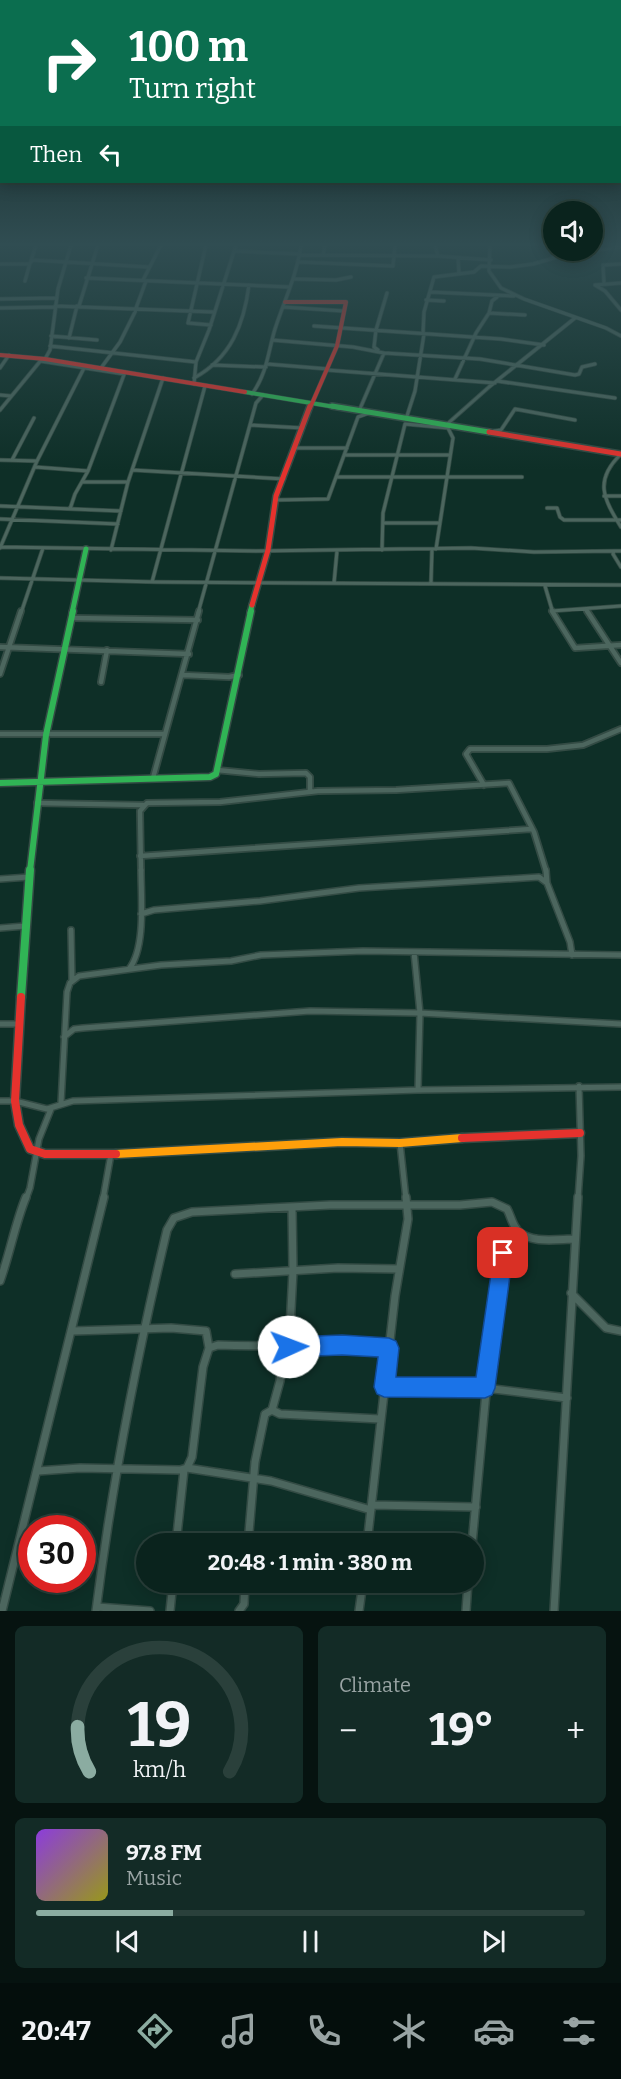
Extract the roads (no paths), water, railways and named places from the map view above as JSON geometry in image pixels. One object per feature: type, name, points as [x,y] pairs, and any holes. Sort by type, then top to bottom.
[{"type":"street","points":[[0,410],[42,360],[50,346],[53,320]]},
{"type":"street","points":[[69,338],[74,320]]},
{"type":"street","points":[[101,368],[113,352],[130,320]]},
{"type":"street","points":[[189,320],[188,323],[211,325]]},
{"type":"street","points":[[194,381],[195,362],[212,320]]},
{"type":"street","points":[[194,381],[212,365],[239,332],[242,320]]},
{"type":"street","points":[[252,394],[260,384],[267,366],[279,320]]},
{"type":"street","points":[[0,783],[210,777],[216,774],[239,675],[255,591],[268,550],[275,500],[312,403],[337,346],[342,320]]},
{"type":"street","points":[[379,320],[374,347],[384,353],[465,358],[576,375],[579,374],[581,368],[595,364]]},
{"type":"street","points":[[406,419],[418,376],[424,334],[423,320]]},
{"type":"street","points":[[455,379],[485,320]]},
{"type":"street","points":[[382,550],[382,513],[406,424],[446,426],[496,382],[574,320]]},
{"type":"street","points":[[582,320],[606,328],[621,336]]},
{"type":"street","points":[[314,326],[475,337],[544,345]]},
{"type":"street","points":[[51,336],[97,340]]},
{"type":"street","points":[[272,340],[378,350]]},
{"type":"street","points":[[50,346],[195,362]]},
{"type":"street","points":[[359,411],[384,353]]},
{"type":"street","points":[[0,355],[124,373]]},
{"type":"street","points":[[0,368],[9,355]]},
{"type":"street","points":[[42,360],[84,368],[194,381],[205,386],[620,456]]},
{"type":"street","points":[[212,365],[328,369],[496,382],[615,398]]},
{"type":"street","points":[[84,368],[34,467],[0,548],[621,551]]},
{"type":"street","points":[[70,509],[88,471],[124,373]]},
{"type":"street","points":[[111,550],[128,482],[163,378]]},
{"type":"street","points":[[152,582],[205,386]]},
{"type":"street","points":[[0,395],[11,396]]},
{"type":"street","points":[[153,778],[257,401],[263,395]]},
{"type":"street","points":[[457,428],[498,431],[515,409],[575,420]]},
{"type":"street","points":[[275,500],[327,499],[358,416],[369,413]]},
{"type":"street","points":[[12,460],[34,418]]},
{"type":"street","points":[[251,425],[303,428]]},
{"type":"street","points":[[431,582],[434,549],[453,435],[446,426]]},
{"type":"street","points":[[296,448],[347,448]]},
{"type":"street","points":[[344,455],[450,455]]},
{"type":"street","points":[[620,456],[606,471],[604,496],[621,527]]},
{"type":"street","points":[[0,460],[37,461]]},
{"type":"street","points":[[34,467],[88,471]]},
{"type":"street","points":[[132,470],[284,479]]},
{"type":"street","points":[[336,477],[522,477]]},
{"type":"street","points":[[82,482],[128,482]]},
{"type":"street","points":[[604,496],[621,496]]},
{"type":"street","points":[[0,506],[121,511]]},
{"type":"street","points":[[547,508],[558,508],[560,517],[564,520],[619,520]]},
{"type":"street","points":[[0,519],[118,524]]},
{"type":"street","points":[[383,523],[440,523]]},
{"type":"street","points":[[0,674],[43,548]]},
{"type":"street","points":[[86,549],[46,735],[29,877],[15,1101],[22,1136],[30,1149],[38,1153],[111,1154],[342,1143],[400,1143],[434,1139],[580,1133]]},
{"type":"street","points":[[334,583],[337,551]]},
{"type":"street","points":[[614,551],[621,567]]},
{"type":"street","points":[[0,578],[259,584],[431,582],[545,586],[621,585]]},
{"type":"street","points":[[545,586],[558,624],[576,649],[621,645]]},
{"type":"street","points":[[552,611],[621,606]]},
{"type":"street","points":[[585,609],[621,663]]},
{"type":"street","points":[[72,618],[198,620]]},
{"type":"street","points":[[0,647],[189,654]]},
{"type":"street","points":[[101,682],[107,650]]},
{"type":"street","points":[[183,675],[229,677],[239,675]]},
{"type":"street","points":[[484,785],[466,754],[470,749],[548,749],[583,746],[621,729]]},
{"type":"street","points":[[0,734],[164,734]]},
{"type":"street","points":[[217,770],[250,773],[306,773],[309,775],[310,791]]},
{"type":"street","points":[[37,803],[143,805],[228,801],[310,791],[509,783],[519,798],[547,868],[547,882],[570,942],[572,955]]},
{"type":"street","points":[[127,971],[136,960],[141,914],[140,815],[143,805]]},
{"type":"street","points":[[140,856],[531,829]]},
{"type":"street","points":[[0,879],[29,877]]},
{"type":"street","points":[[141,914],[154,910],[260,901],[374,887],[536,877],[543,878],[547,882]]},
{"type":"street","points":[[0,927],[25,926]]},
{"type":"street","points":[[61,1103],[67,992],[72,980],[71,930]]},
{"type":"street","points":[[414,952],[420,1013],[418,1090]]},
{"type":"street","points":[[72,980],[82,975],[161,965],[231,961],[261,955],[414,952],[621,955]]},
{"type":"street","points":[[64,1037],[79,1028],[293,1012],[420,1013],[621,1024]]},
{"type":"street","points":[[0,1024],[19,1024]]},
{"type":"street","points":[[554,1611],[571,1293],[581,1156],[579,1086]]},
{"type":"street","points":[[0,1281],[12,1247],[17,1219],[30,1188],[39,1139],[51,1109],[61,1103],[418,1090],[579,1086],[621,1088]]},
{"type":"street","points":[[0,1101],[15,1101],[51,1109]]},
{"type":"street","points":[[369,1533],[384,1387],[399,1269],[406,1236],[407,1205],[400,1143]]},
{"type":"street","points":[[2,1611],[72,1331],[104,1196],[111,1154]]},
{"type":"street","points":[[150,1611],[96,1609],[108,1514],[143,1330],[167,1230],[174,1218],[192,1212],[292,1207],[495,1202],[507,1209],[516,1228],[529,1237],[575,1239]]},
{"type":"street","points":[[249,1533],[252,1477],[262,1424],[265,1414],[272,1410],[286,1347],[292,1271],[292,1207]]},
{"type":"street","points":[[473,1533],[485,1388],[501,1262],[509,1238],[516,1228]]},
{"type":"street","points":[[235,1274],[338,1268],[399,1269]]},
{"type":"street","points":[[571,1293],[606,1328],[621,1331]]},
{"type":"street","points":[[72,1331],[204,1329],[209,1348],[202,1367],[194,1447],[186,1469],[177,1533]]},
{"type":"street","points":[[209,1348],[218,1345],[286,1347],[342,1345],[389,1348]]},
{"type":"street","points":[[384,1387],[485,1388],[567,1398]]},
{"type":"street","points":[[272,1410],[279,1414],[380,1419]]},
{"type":"street","points":[[38,1471],[81,1468],[186,1469],[252,1477],[372,1508],[476,1507]]},
{"type":"street","points":[[170,1611],[172,1593]]},
{"type":"street","points":[[239,1611],[244,1604],[244,1593]]},
{"type":"street","points":[[359,1611],[361,1593]]},
{"type":"street","points":[[466,1611],[467,1593]]}]
